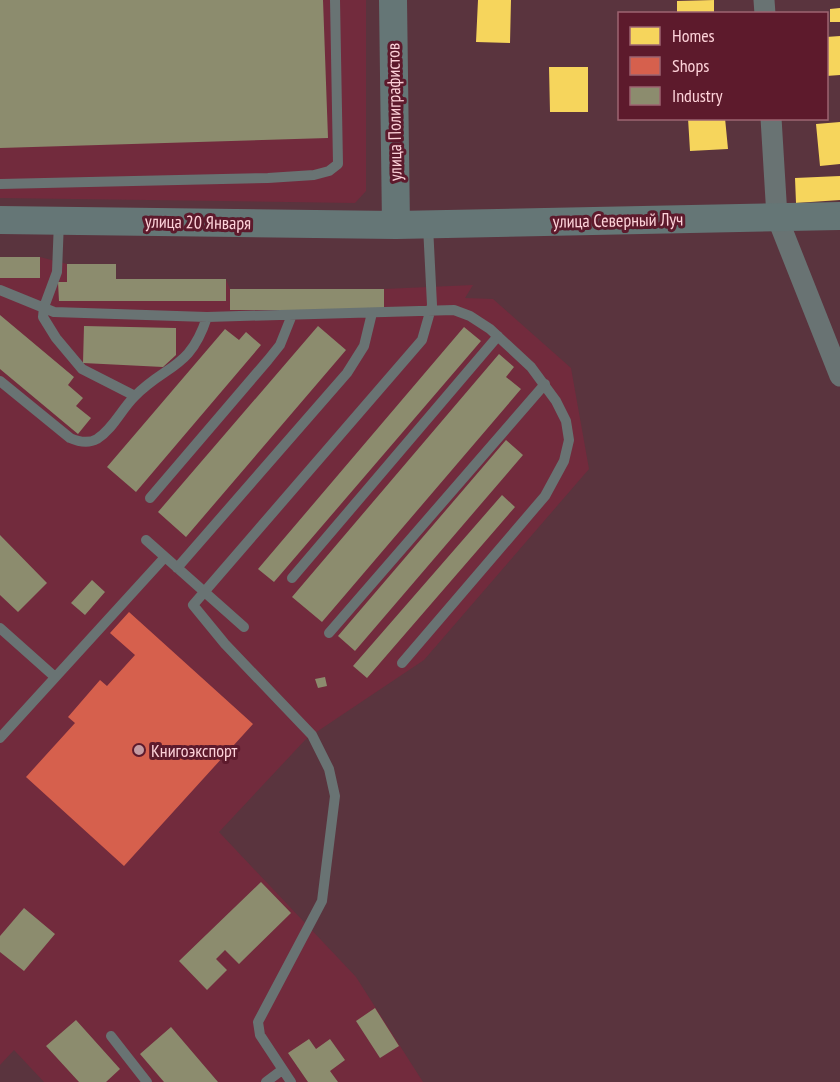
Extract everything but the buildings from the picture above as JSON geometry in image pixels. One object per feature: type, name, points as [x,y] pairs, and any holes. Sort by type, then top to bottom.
[{"type":"street","name":"улица Полиграфистов","points":[[393,0],[396,225]]},
{"type":"street","points":[[771,120],[777,217],[840,376]]},
{"type":"street","name":"улица Северный Луч","points":[[396,225],[840,216]]},
{"type":"street","name":"улица 20 Января","points":[[0,220],[396,225]]},
{"type":"lane","points":[[0,184],[268,178],[329,171],[338,164],[335,0]]},
{"type":"lane","points":[[59,220],[57,272],[44,307],[43,317],[76,363],[88,373],[109,381],[135,396]]},
{"type":"lane","points":[[291,1082],[260,1035],[258,1022],[322,901],[335,796],[329,768],[312,735],[225,644],[193,605],[422,340],[430,311],[428,224]]},
{"type":"lane","points":[[0,291],[54,312],[207,317],[454,310],[470,316],[498,336],[545,384],[566,421],[569,440],[564,461],[554,483],[402,663]]},
{"type":"lane","points":[[177,568],[347,373],[364,346],[372,313]]},
{"type":"lane","points":[[150,498],[280,345],[292,315]]},
{"type":"lane","points":[[0,381],[70,438],[81,443],[96,439],[109,428],[135,396],[188,355],[207,317]]},
{"type":"lane","points":[[292,578],[498,336]]},
{"type":"lane","points":[[329,633],[545,384]]},
{"type":"lane","points":[[146,540],[244,627]]},
{"type":"lane","points":[[0,738],[165,557]]},
{"type":"lane","points":[[0,628],[55,677]]},
{"type":"lane","points":[[111,1036],[142,1081]]},
{"type":"lane","points":[[266,1082],[282,1070]]},
{"type":"shaded area","points":[[0,0],[366,0],[366,191],[355,203],[0,198]]},
{"type":"shaded area","points":[[0,257],[40,257],[67,264],[116,264],[116,279],[226,279],[230,289],[384,289],[473,285],[465,298],[493,299],[571,368],[589,469],[424,660],[306,739],[219,832],[356,977],[423,1082],[44,1082],[14,1050],[0,1065]]},
{"type":"place","name":"Книгоэкспорт","points":[[139,750]]}]
